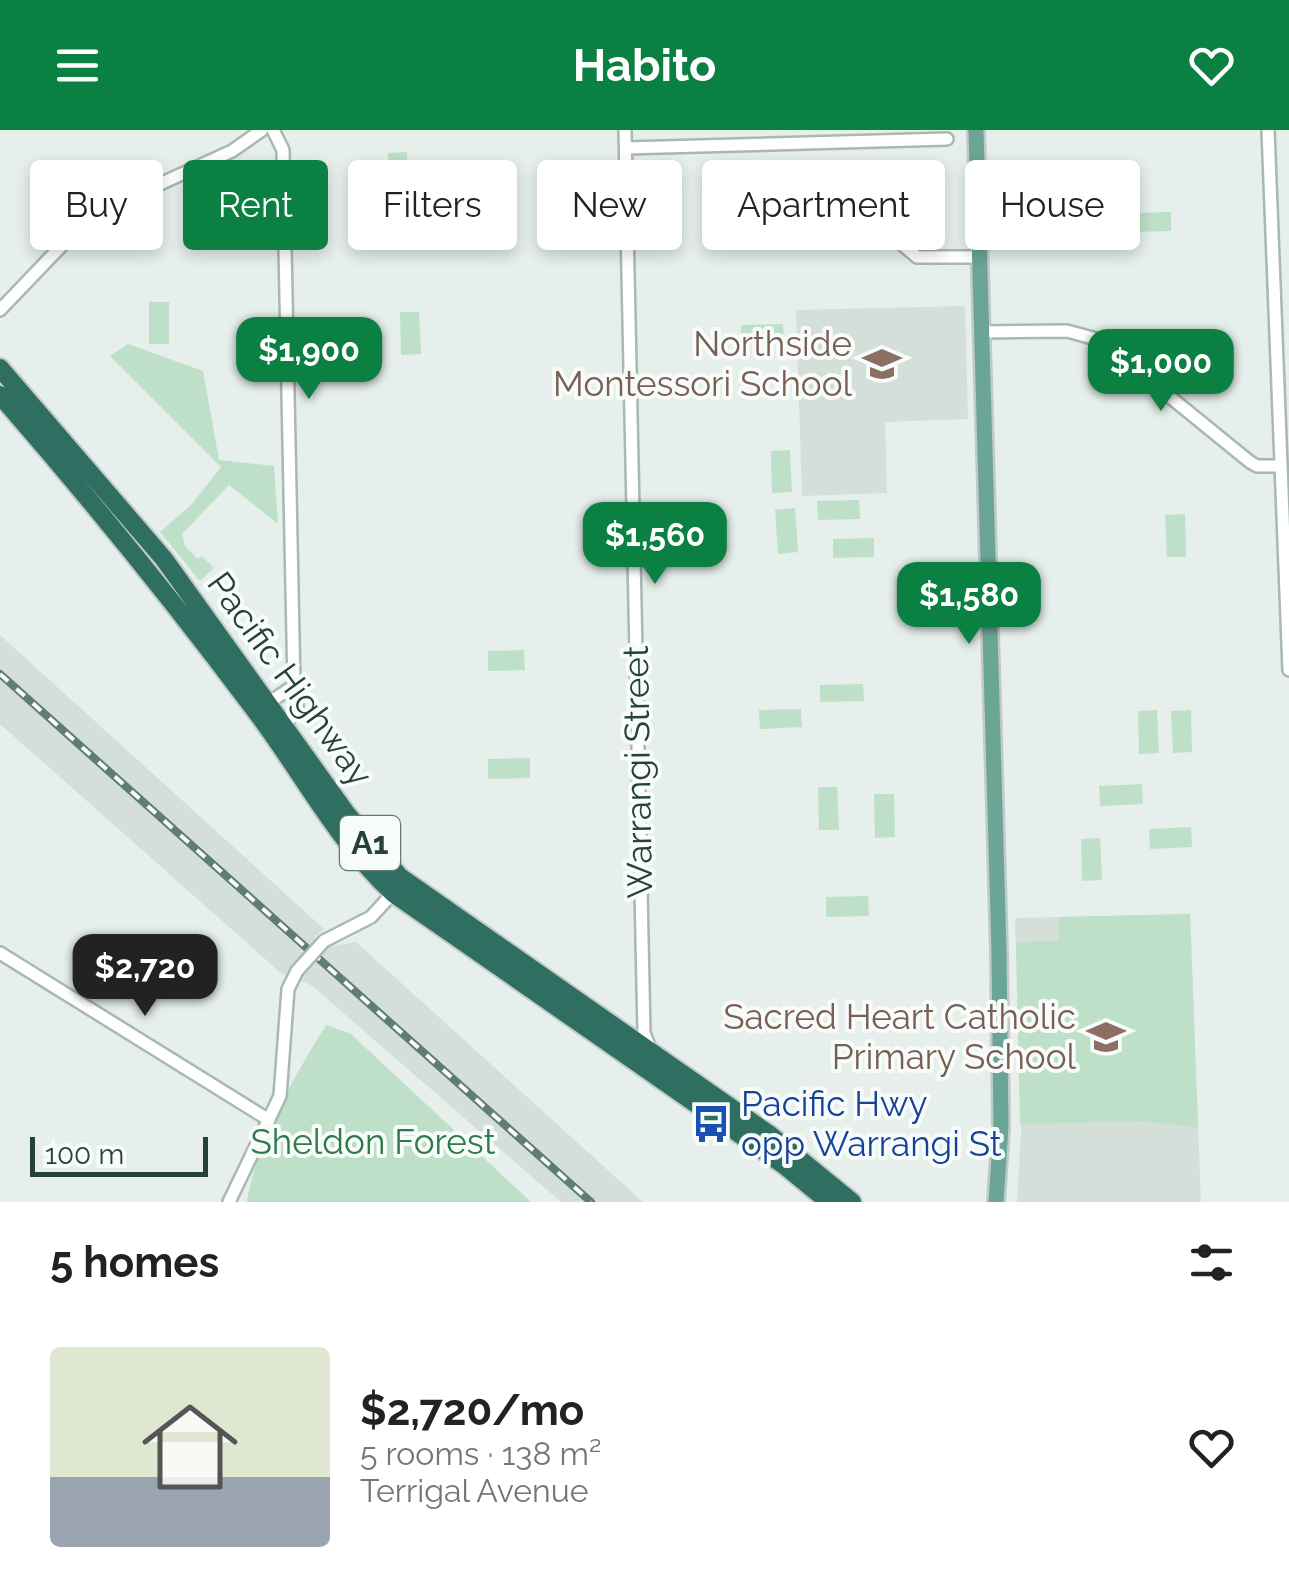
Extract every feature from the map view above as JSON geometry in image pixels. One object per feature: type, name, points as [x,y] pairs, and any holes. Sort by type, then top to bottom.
[{"type":"highway","name":"Pacific Highway","points":[[0,368],[164,559],[355,825],[400,877],[796,1154],[852,1202]]},
{"type":"highway","name":"Pacific Highway","points":[[0,395],[150,572],[261,718],[330,823],[392,894],[784,1166],[829,1202]]},
{"type":"main road","points":[[976,130],[999,953],[1001,1128],[996,1202]]},
{"type":"street","points":[[0,310],[90,216],[232,151],[262,130]]},
{"type":"street","points":[[273,130],[283,150],[297,706],[285,727]]},
{"type":"street","name":"Warrangi Street","points":[[626,130],[644,1033],[651,1052]]},
{"type":"street","points":[[1268,130],[1281,466],[1286,498],[1289,670]]},
{"type":"street","points":[[626,148],[947,139]]},
{"type":"street","points":[[908,250],[916,257],[980,256]]},
{"type":"street","points":[[983,332],[1067,331],[1100,340],[1250,462],[1257,466],[1281,466]]},
{"type":"street","points":[[268,703],[294,686]]},
{"type":"street","points":[[230,1202],[280,1096],[288,989],[297,971],[324,941],[371,917],[392,894]]},
{"type":"street","points":[[0,953],[268,1120]]},
{"type":"shaded area","name":"Northside Montessori School","points":[[965,306],[968,419],[885,422],[887,493],[802,496],[796,310]]},
{"type":"shaded area","points":[[0,635],[324,929],[315,937],[327,947],[356,942],[643,1202],[561,1202],[311,985],[282,974],[0,724]]},
{"type":"shaded area","name":"Sacred Heart Catholic Primary School","points":[[1190,914],[1201,1202],[1017,1202],[1021,1131],[1015,918]]},
{"type":"green space","points":[[407,152],[407,160],[388,160],[388,153]]},
{"type":"green space","points":[[1171,212],[1171,231],[1140,232],[1140,213]]},
{"type":"green space","points":[[149,302],[169,302],[169,344],[149,344]]},
{"type":"green space","points":[[400,312],[419,312],[421,354],[401,355]]},
{"type":"green space","points":[[783,324],[784,344],[741,345],[741,325]]},
{"type":"green space","points":[[128,344],[203,371],[219,460],[274,466],[278,524],[229,485],[182,534],[185,546],[214,568],[200,581],[160,532],[192,504],[221,467],[110,356]]},
{"type":"green space","points":[[790,450],[792,492],[772,493],[771,451]]},
{"type":"green space","points":[[859,500],[860,519],[818,520],[817,501]]},
{"type":"green space","points":[[795,508],[798,552],[778,554],[775,510]]},
{"type":"green space","points":[[1185,514],[1186,557],[1167,557],[1165,515]]},
{"type":"green space","points":[[874,538],[874,557],[833,558],[833,539]]},
{"type":"green space","points":[[524,650],[525,670],[488,671],[488,651]]},
{"type":"green space","points":[[863,684],[864,701],[820,702],[820,685]]},
{"type":"green space","points":[[801,709],[802,727],[760,729],[759,710]]},
{"type":"green space","points":[[1157,710],[1159,753],[1139,754],[1138,711]]},
{"type":"green space","points":[[1191,710],[1192,752],[1173,753],[1171,711]]},
{"type":"green space","points":[[530,758],[530,778],[488,779],[488,759]]},
{"type":"green space","points":[[1142,784],[1143,804],[1100,806],[1099,786]]},
{"type":"green space","points":[[818,787],[837,787],[839,830],[819,830]]},
{"type":"green space","points":[[874,794],[894,794],[895,837],[875,838]]},
{"type":"green space","points":[[1191,827],[1192,847],[1150,849],[1149,829]]},
{"type":"green space","points":[[1100,838],[1102,880],[1082,881],[1081,839]]},
{"type":"green space","points":[[868,896],[869,916],[826,917],[826,897]]},
{"type":"green space","name":"Sacred Heart Catholic Primary School","points":[[1190,914],[1198,1128],[1144,1121],[1020,1124],[1016,942],[1059,941],[1058,917]]},
{"type":"green space","name":"Sheldon Forest","points":[[326,1025],[351,1034],[531,1202],[247,1202],[268,1133]]},
{"type":"railway","points":[[0,674],[591,1202]]},
{"type":"place","name":"Northside Montessori School","points":[[882,364]]},
{"type":"place","name":"Sacred Heart Catholic Primary School","points":[[1106,1037]]},
{"type":"place","name":"Pacific Hwy opp Warrangi St","points":[[711,1124]]}]
